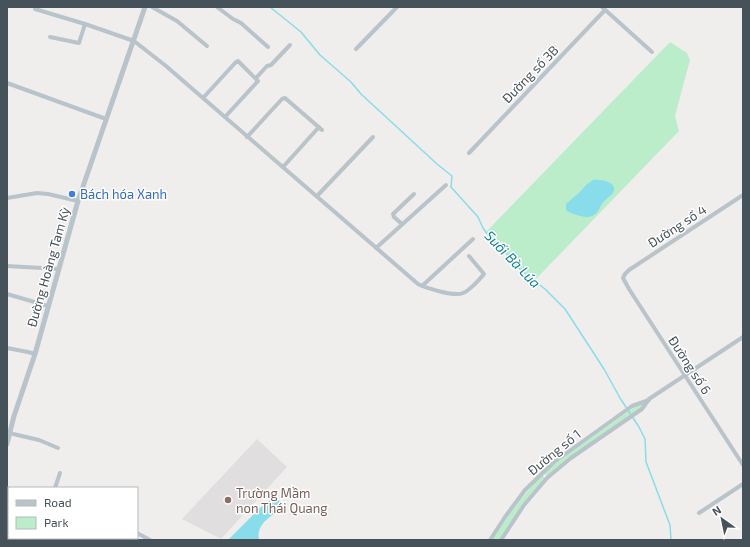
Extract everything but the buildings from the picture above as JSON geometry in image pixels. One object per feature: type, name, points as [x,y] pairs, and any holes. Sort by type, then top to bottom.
[{"type":"street","name":"Đường Hoàng Tam Kỳ","points":[[7,444],[78,201],[145,7]]},
{"type":"street","points":[[152,7],[177,21],[207,46]]},
{"type":"street","points":[[217,7],[241,23],[268,47]]},
{"type":"street","points":[[356,49],[397,7]]},
{"type":"street","points":[[604,8],[652,52]]},
{"type":"street","name":"Đường số 3B","points":[[469,153],[604,8]]},
{"type":"street","points":[[35,9],[134,41],[204,98],[411,280],[422,286],[439,291],[459,294],[464,293],[484,274],[469,256]]},
{"type":"street","points":[[50,37],[78,43],[85,24]]},
{"type":"street","points":[[256,78],[268,66],[271,66],[290,46]]},
{"type":"street","points":[[204,98],[237,62],[256,78],[258,81],[225,117]]},
{"type":"street","points":[[7,83],[106,119]]},
{"type":"street","points":[[247,137],[282,99],[285,98],[320,128],[283,167]]},
{"type":"street","points":[[317,196],[373,137]]},
{"type":"street","points":[[376,248],[446,185]]},
{"type":"street","points":[[7,198],[36,193],[48,194],[78,201]]},
{"type":"street","points":[[402,224],[394,217],[393,214],[414,194]]},
{"type":"street","name":"Đường số 4","points":[[624,276],[629,270],[743,195]]},
{"type":"street","points":[[422,286],[473,239]]},
{"type":"street","points":[[7,266],[59,269]]},
{"type":"street","name":"Đường số 6","points":[[624,276],[626,284],[743,465]]},
{"type":"street","points":[[7,294],[48,306]]},
{"type":"street","name":"Đường số 1","points":[[490,540],[517,500],[542,473],[563,455],[632,406],[649,399],[743,337]]},
{"type":"street","points":[[7,348],[34,354]]},
{"type":"street","name":"Đường số 1","points":[[500,540],[524,504],[547,478],[571,458],[642,409],[649,399]]},
{"type":"street","points":[[9,433],[39,440],[58,448]]},
{"type":"street","points":[[55,487],[60,473]]},
{"type":"street","points":[[542,473],[547,478]]},
{"type":"street","points":[[699,513],[743,484]]},
{"type":"street","points":[[138,534],[150,540]]},
{"type":"shaded area","name":"Trường Mầm non Thái Quang","points":[[257,439],[287,467],[221,539],[182,519]]},
{"type":"green space","points":[[670,42],[687,53],[690,60],[675,116],[679,131],[534,281],[516,266],[514,261],[486,232]]},
{"type":"green space","points":[[645,402],[641,408],[547,476],[544,473],[555,463],[633,408]]},
{"type":"green space","points":[[542,475],[545,478],[523,503],[499,540],[492,540],[528,490]]},
{"type":"water","points":[[593,180],[608,182],[614,189],[613,193],[603,203],[597,213],[589,217],[583,217],[567,211],[566,204]]},
{"type":"water","points":[[275,496],[280,501],[281,509],[268,518],[262,525],[259,540],[228,540],[260,508]]},
{"type":"waterway","name":"Suối Bà Lúa","points":[[270,7],[301,32],[320,55],[351,82],[361,94],[437,164],[452,176],[451,187],[478,217],[483,228],[491,239],[514,261],[516,266],[545,289],[565,309],[604,369],[645,439],[646,462],[670,525],[671,540]]},
{"type":"place","name":"Bách hóa Xanh","points":[[72,194]]},
{"type":"place","name":"Trường Mầm non Thái Quang","points":[[228,500]]}]
